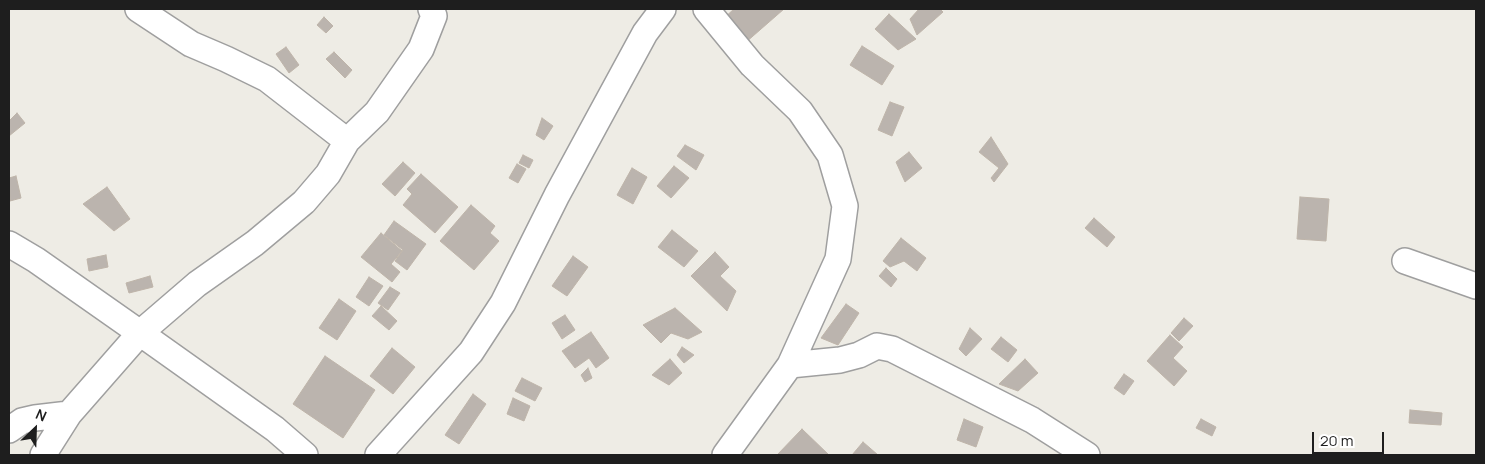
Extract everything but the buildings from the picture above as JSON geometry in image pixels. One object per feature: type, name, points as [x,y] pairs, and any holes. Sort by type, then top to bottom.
[{"type":"street","points":[[138,9],[191,44],[267,79],[347,140]]},
{"type":"street","points":[[43,455],[69,414],[140,333],[197,284],[255,243],[304,202],[328,174],[347,140],[377,112],[421,49],[434,16],[431,9]]},
{"type":"street","points":[[378,455],[471,352],[503,303],[557,195],[646,33],[662,9]]},
{"type":"street","points":[[706,9],[752,65],[805,118],[830,155],[845,206],[838,260],[790,365],[725,455]]},
{"type":"street","points":[[9,244],[36,260],[275,429],[305,455]]},
{"type":"street","points":[[1405,261],[1476,286]]},
{"type":"street","points":[[790,365],[840,360],[876,346],[892,349],[1032,420],[1087,455]]},
{"type":"street","points":[[9,430],[22,421],[69,414]]}]
